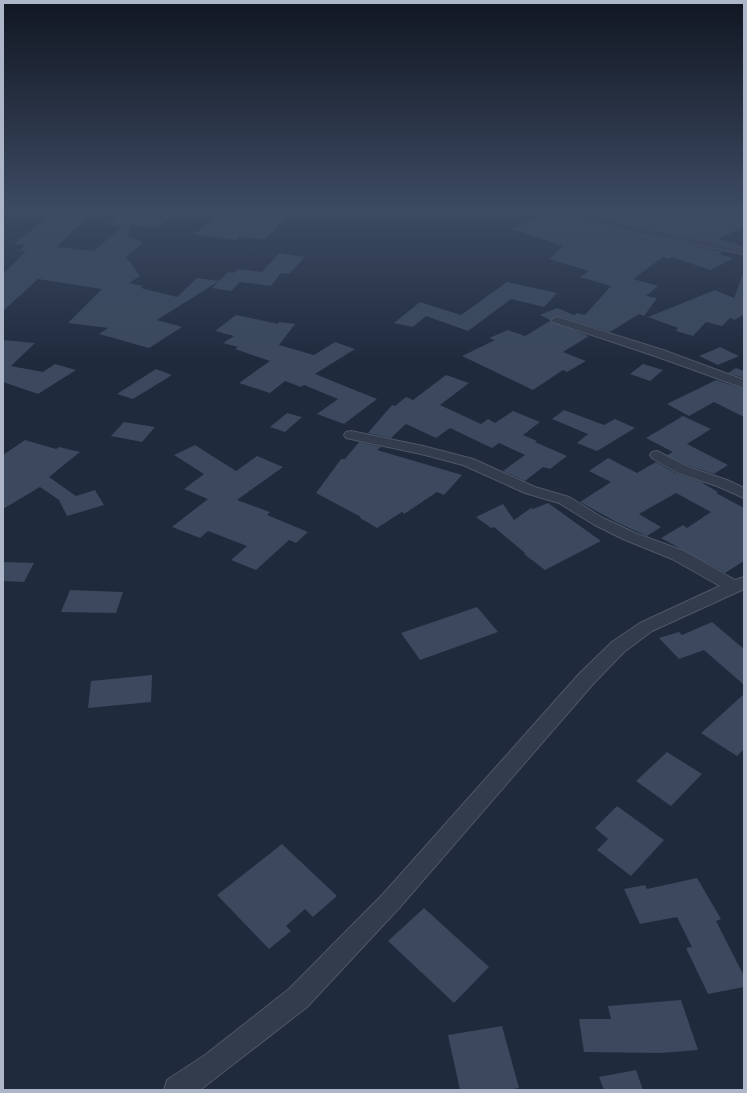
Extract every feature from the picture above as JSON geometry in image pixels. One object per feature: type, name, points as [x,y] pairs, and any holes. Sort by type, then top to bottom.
[{"type":"street","points":[[557,320],[659,353],[744,384]]},
{"type":"street","points":[[351,435],[423,450],[468,462],[530,490],[564,500],[598,521],[629,536],[678,555],[738,584]]},
{"type":"street","points":[[657,455],[683,470],[722,483],[744,494]]},
{"type":"street","points":[[177,1090],[214,1064],[298,998],[392,900],[586,679],[618,647],[646,627],[738,584]]},
{"type":"building","points":[[17,260],[128,260],[140,276],[129,283],[143,286],[141,288],[177,297],[197,278],[219,281],[157,320],[182,327],[149,348],[99,334],[108,328],[68,323],[102,289],[38,279],[3,311],[3,274]]},
{"type":"building","points":[[273,260],[302,260],[289,274],[281,273],[271,286],[240,282],[231,291],[212,288],[228,272],[233,273],[238,269],[262,272]]},
{"type":"building","points":[[552,260],[659,260],[633,279],[658,286],[646,296],[657,298],[644,316],[639,314],[610,332],[557,316],[550,320],[540,315],[557,308],[574,315],[577,313],[585,315],[611,286],[580,277],[589,271]]},
{"type":"building","points":[[680,260],[729,260],[711,270]]},
{"type":"building","points":[[743,274],[744,314],[735,320],[730,318],[722,326],[706,322],[693,336],[676,331],[678,328],[648,317],[715,290],[734,298]]},
{"type":"building","points":[[507,282],[557,293],[544,307],[511,299],[468,331],[426,316],[413,327],[394,323],[420,302],[461,315]]},
{"type":"building","points":[[236,315],[278,324],[279,322],[295,324],[279,345],[314,355],[335,342],[355,349],[315,374],[377,399],[344,424],[317,414],[338,399],[304,385],[301,387],[285,381],[270,393],[239,383],[270,361],[235,349],[238,347],[223,343],[234,336],[215,331]]},
{"type":"building","points":[[550,321],[589,336],[563,352],[586,361],[567,372],[563,370],[533,390],[462,356],[495,340],[489,338],[508,330],[525,336]]},
{"type":"building","points":[[3,340],[35,343],[11,366],[43,372],[55,364],[76,370],[38,394],[3,382]]},
{"type":"building","points":[[720,347],[739,356],[718,365],[699,356]]},
{"type":"building","points":[[643,364],[663,370],[650,381],[630,374]]},
{"type":"building","points":[[736,368],[744,371],[744,378],[728,373]]},
{"type":"building","points":[[156,369],[172,375],[133,399],[117,394]]},
{"type":"building","points":[[446,375],[469,383],[440,405],[481,424],[488,419],[495,423],[513,411],[540,422],[523,435],[567,456],[550,469],[543,467],[525,481],[503,471],[525,455],[499,443],[492,448],[450,428],[436,438],[406,424],[391,438],[368,433],[392,405],[395,406],[406,397],[413,400]]},
{"type":"building","points":[[716,380],[744,389],[744,417],[714,402],[689,416],[667,404]]},
{"type":"building","points":[[564,410],[604,425],[615,419],[635,428],[597,451],[577,443],[588,434],[552,419]]},
{"type":"building","points":[[287,413],[302,417],[285,432],[270,427]]},
{"type":"building","points":[[683,416],[711,429],[687,444],[728,465],[714,474],[689,466],[667,455],[673,452],[646,438]]},
{"type":"building","points":[[124,422],[155,427],[142,442],[111,436]]},
{"type":"building","points":[[25,440],[56,449],[59,447],[80,452],[49,477],[76,496],[95,490],[104,505],[67,516],[59,500],[40,487],[3,509],[3,455]]},
{"type":"building","points":[[359,442],[381,447],[377,450],[462,475],[444,495],[437,492],[404,514],[402,512],[377,528],[360,518],[361,517],[316,493],[341,459],[345,459]]},
{"type":"building","points":[[195,445],[236,471],[257,456],[283,467],[237,500],[270,512],[267,515],[308,532],[296,543],[289,540],[256,570],[231,560],[247,546],[208,531],[200,538],[172,527],[208,499],[184,489],[204,474],[174,455]]},
{"type":"building","points":[[608,458],[637,473],[656,462],[677,474],[701,482],[718,492],[716,493],[744,508],[744,561],[725,573],[661,538],[683,525],[687,528],[711,512],[676,493],[639,514],[661,527],[647,536],[618,523],[580,502],[611,482],[589,471]]},
{"type":"building","points":[[548,503],[601,541],[545,570],[524,554],[525,553],[494,527],[491,528],[476,517],[503,504],[514,520],[531,508],[533,509]]},
{"type":"building","points":[[3,562],[34,563],[24,582],[3,581]]},
{"type":"building","points":[[70,590],[123,592],[116,613],[61,612]]},
{"type":"building","points":[[477,607],[498,632],[420,660],[401,633]]},
{"type":"building","points":[[712,622],[744,649],[744,685],[704,650],[679,659],[659,638],[679,632],[682,635]]},
{"type":"building","points":[[152,675],[151,702],[88,708],[91,681]]},
{"type":"building","points":[[744,694],[744,749],[737,756],[701,733]]},
{"type":"building","points":[[667,752],[702,774],[671,806],[636,781]]},
{"type":"building","points":[[617,806],[664,840],[631,876],[597,850],[608,839],[595,828]]},
{"type":"building","points":[[282,844],[337,896],[313,917],[305,909],[286,926],[291,931],[269,949],[217,895]]},
{"type":"building","points":[[697,878],[721,919],[716,921],[744,976],[744,987],[708,994],[686,948],[692,947],[677,917],[640,924],[624,889],[645,885],[647,889]]},
{"type":"building","points":[[424,908],[489,967],[454,1003],[388,941]]},
{"type":"building","points":[[681,1000],[698,1050],[660,1053],[584,1052],[579,1019],[611,1019],[608,1006]]},
{"type":"building","points":[[502,1026],[519,1088],[507,1090],[460,1090],[448,1035]]},
{"type":"building","points":[[636,1070],[643,1090],[604,1090],[599,1077]]}]
